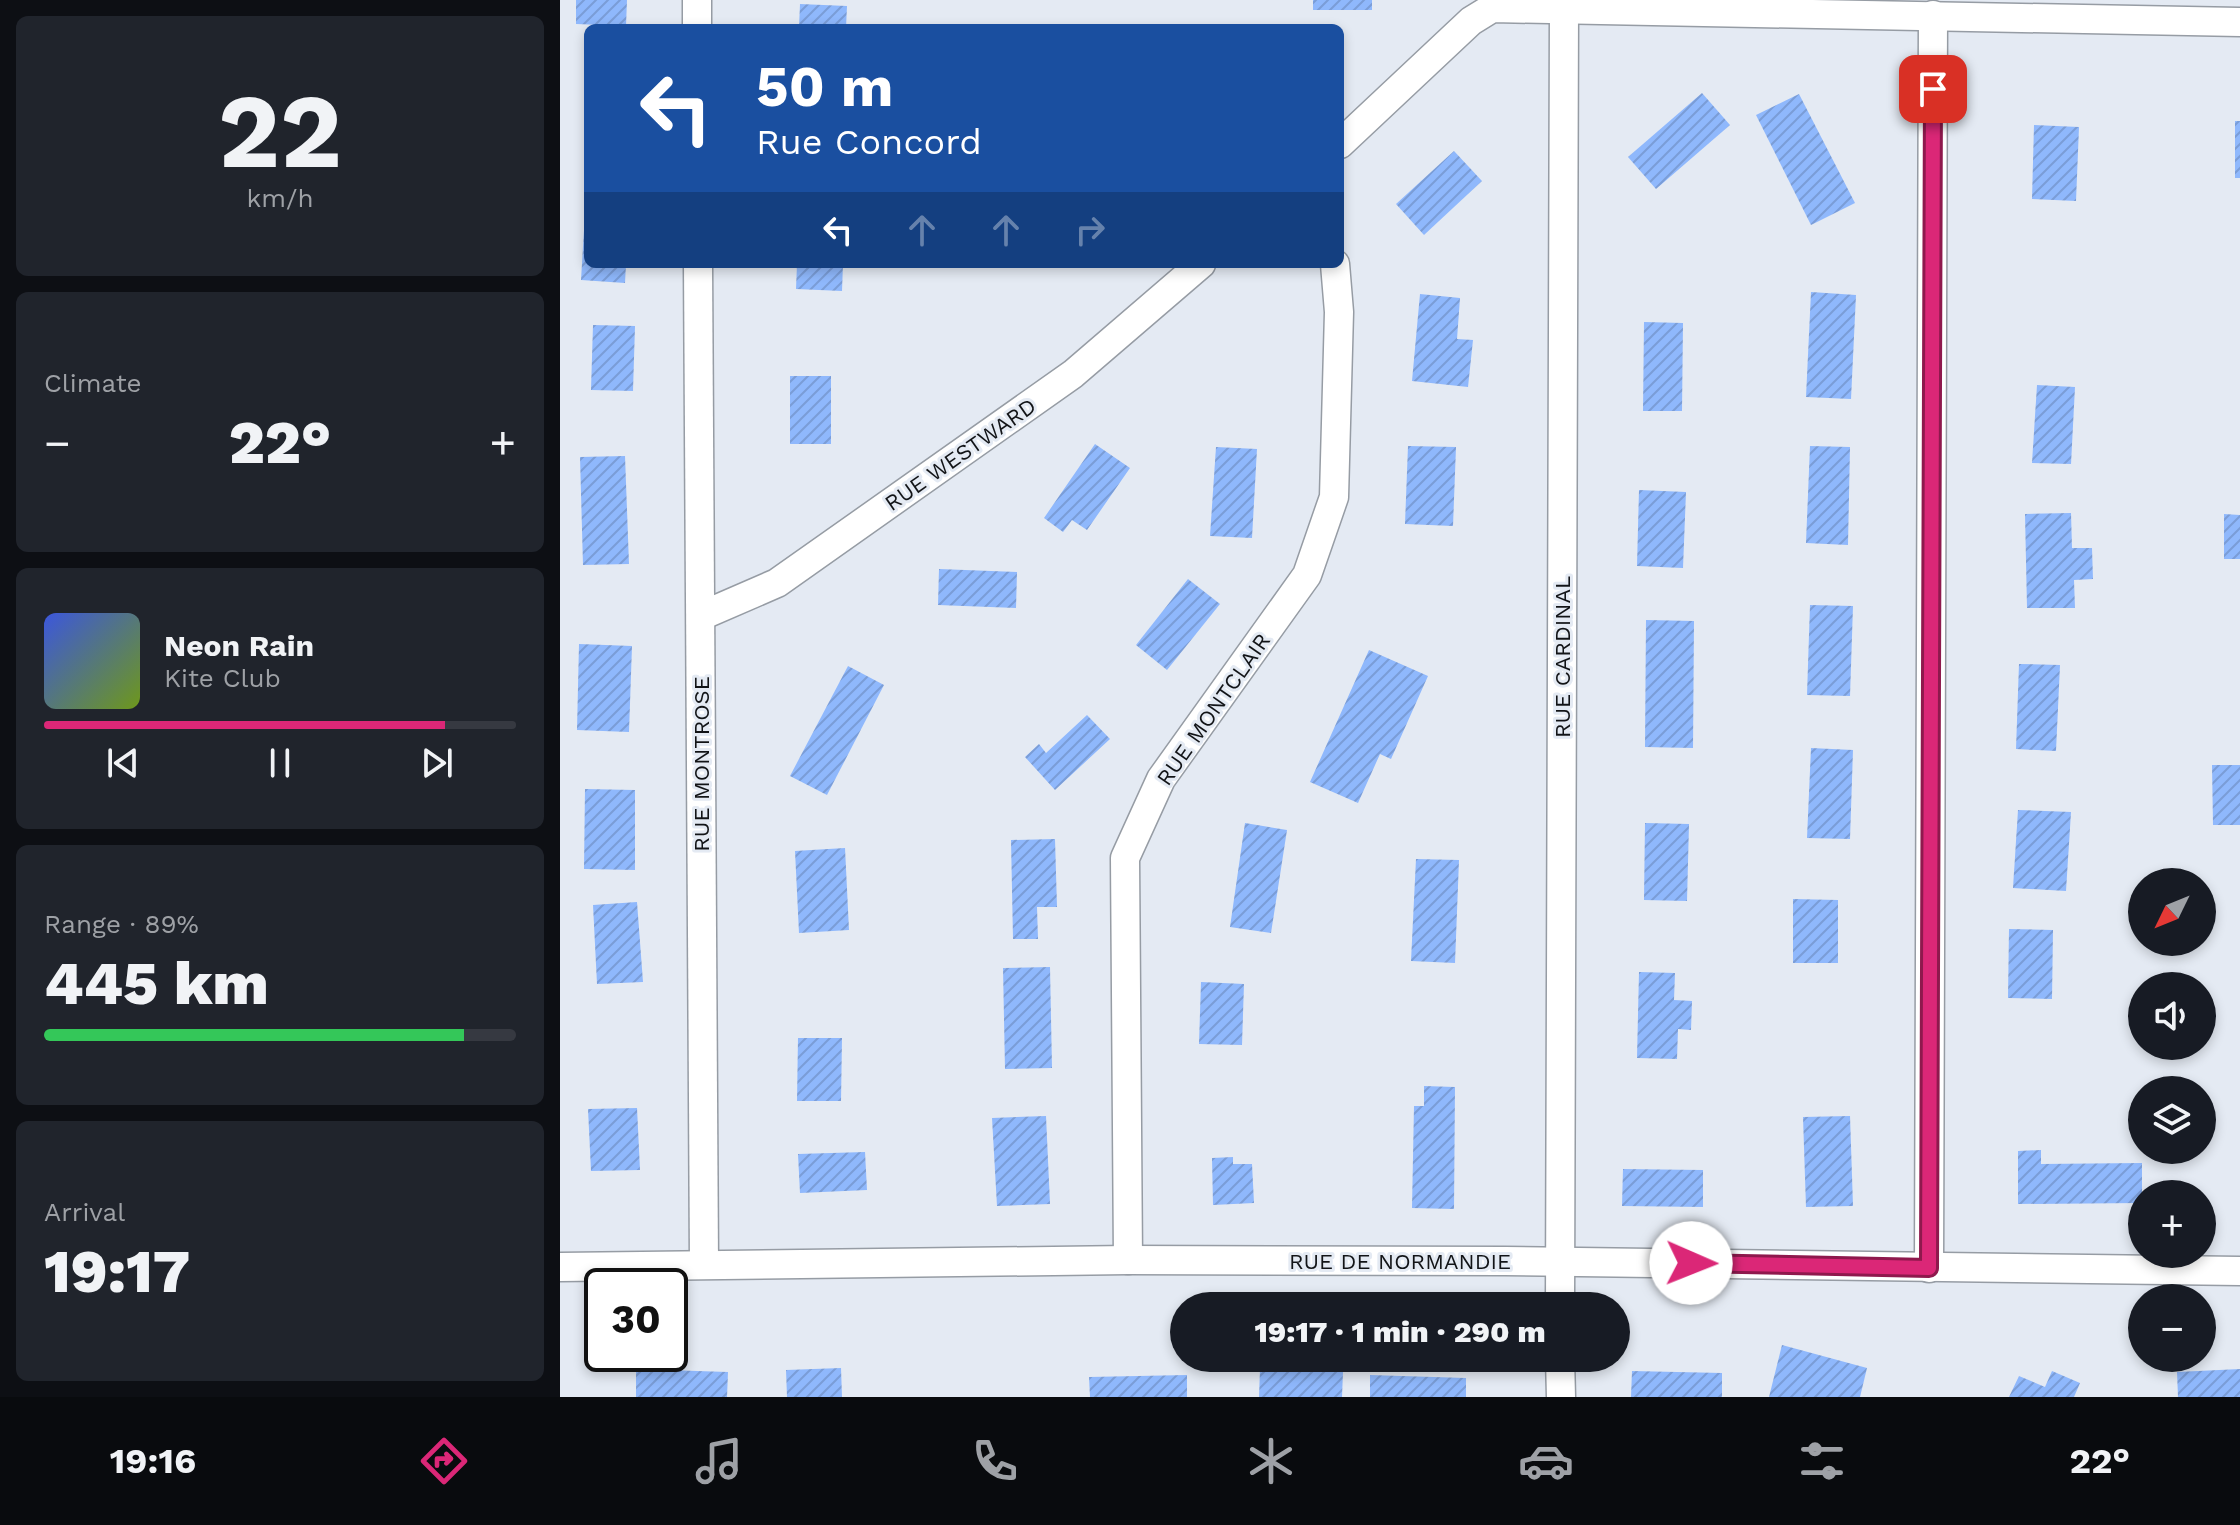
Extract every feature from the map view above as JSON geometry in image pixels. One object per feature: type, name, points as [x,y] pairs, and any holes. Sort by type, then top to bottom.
[{"type":"street","points":[[697,0],[697,24]]},
{"type":"street","points":[[1344,140],[1490,4],[2240,22]]},
{"type":"street","name":"RUE CARDINAL","points":[[1560,1292],[1564,8]]},
{"type":"street","points":[[1929,1268],[1933,15]]},
{"type":"street","name":"RUE MONTROSE","points":[[698,268],[704,1264]]},
{"type":"street","name":"RUE WESTWARD","points":[[701,616],[777,583],[790,574],[1073,374],[1196,268]]},
{"type":"street","name":"RUE MONTCLAIR","points":[[1128,1260],[1125,858],[1161,779],[1307,575],[1334,497],[1339,312],[1335,268]]},
{"type":"street","name":"RUE DE NORMANDIE","points":[[560,1267],[1128,1260],[1559,1261],[2240,1271]]},
{"type":"street","points":[[1560,1372],[1561,1397]]},
{"type":"building","points":[[576,0],[627,0],[626,24],[576,24]]},
{"type":"building","points":[[1313,0],[1372,0],[1372,10],[1313,10]]},
{"type":"building","points":[[800,4],[847,6],[846,24],[799,24]]},
{"type":"building","points":[[1702,93],[1730,125],[1656,189],[1628,157]]},
{"type":"building","points":[[1799,94],[1855,203],[1811,225],[1756,115]]},
{"type":"building","points":[[2235,121],[2240,121],[2240,178],[2235,178]]},
{"type":"building","points":[[2034,125],[2079,127],[2076,201],[2032,199]]},
{"type":"building","points":[[1454,151],[1482,181],[1424,235],[1396,204]]},
{"type":"building","points":[[584,230],[584,268],[626,268],[625,283],[581,280]]},
{"type":"building","points":[[797,268],[843,268],[842,291],[796,289]]},
{"type":"building","points":[[1811,292],[1856,295],[1851,399],[1806,397]]},
{"type":"building","points":[[1420,294],[1460,298],[1457,339],[1473,340],[1468,387],[1412,381]]},
{"type":"building","points":[[1644,322],[1683,323],[1682,411],[1643,411]]},
{"type":"building","points":[[593,325],[635,326],[633,391],[591,390]]},
{"type":"building","points":[[790,376],[831,376],[831,444],[790,444]]},
{"type":"building","points":[[2037,385],[2075,387],[2071,464],[2032,463]]},
{"type":"building","points":[[1095,444],[1130,468],[1087,530],[1072,520],[1063,532],[1044,518]]},
{"type":"building","points":[[1408,446],[1456,447],[1453,526],[1405,524]]},
{"type":"building","points":[[1810,446],[1850,447],[1848,545],[1806,543]]},
{"type":"building","points":[[1216,447],[1257,449],[1252,538],[1210,536]]},
{"type":"building","points":[[625,456],[629,564],[583,565],[580,457]]},
{"type":"building","points":[[1639,490],[1686,492],[1683,568],[1637,566]]},
{"type":"building","points":[[2071,513],[2072,548],[2092,548],[2093,579],[2074,580],[2075,608],[2027,608],[2025,514]]},
{"type":"building","points":[[2224,514],[2240,515],[2240,559],[2224,559]]},
{"type":"building","points":[[939,569],[1017,572],[1016,608],[938,605]]},
{"type":"building","points":[[1188,579],[1220,604],[1167,670],[1136,645]]},
{"type":"building","points":[[1810,605],[1853,606],[1850,696],[1807,695]]},
{"type":"building","points":[[1646,620],[1694,621],[1693,748],[1645,747]]},
{"type":"building","points":[[579,644],[632,646],[629,732],[577,730]]},
{"type":"building","points":[[1369,650],[1428,676],[1391,759],[1380,754],[1358,803],[1310,782]]},
{"type":"building","points":[[2019,664],[2060,665],[2056,751],[2016,749]]},
{"type":"building","points":[[848,666],[884,685],[827,795],[790,776]]},
{"type":"building","points":[[1087,715],[1110,739],[1055,790],[1025,757],[1039,744],[1046,753]]},
{"type":"building","points":[[1811,748],[1853,750],[1850,839],[1807,838]]},
{"type":"building","points":[[2212,765],[2240,765],[2240,825],[2213,825]]},
{"type":"building","points":[[585,789],[635,790],[635,870],[584,869]]},
{"type":"building","points":[[2018,810],[2071,812],[2066,891],[2013,888]]},
{"type":"building","points":[[1245,823],[1287,830],[1271,933],[1230,927]]},
{"type":"building","points":[[1645,823],[1689,824],[1687,901],[1644,900]]},
{"type":"building","points":[[1055,839],[1057,907],[1037,907],[1038,939],[1013,939],[1011,840]]},
{"type":"building","points":[[845,848],[849,930],[799,933],[795,851]]},
{"type":"building","points":[[1416,859],[1459,860],[1455,963],[1411,961]]},
{"type":"building","points":[[1793,899],[1838,900],[1838,963],[1793,963]]},
{"type":"building","points":[[637,902],[643,982],[597,984],[593,905]]},
{"type":"building","points":[[2009,929],[2053,930],[2052,999],[2008,998]]},
{"type":"building","points":[[1050,967],[1052,1068],[1005,1069],[1003,968]]},
{"type":"building","points":[[1639,972],[1675,973],[1674,1000],[1692,1001],[1691,1030],[1678,1029],[1677,1059],[1637,1058]]},
{"type":"building","points":[[1201,982],[1244,984],[1242,1045],[1199,1044]]},
{"type":"building","points":[[798,1038],[842,1038],[841,1101],[797,1101]]},
{"type":"building","points":[[1424,1086],[1455,1087],[1454,1209],[1412,1208],[1414,1106],[1424,1106]]},
{"type":"building","points":[[637,1108],[640,1170],[591,1171],[588,1109]]},
{"type":"building","points":[[1046,1116],[1050,1204],[997,1206],[992,1118]]},
{"type":"building","points":[[1850,1116],[1853,1206],[1806,1207],[1803,1117]]},
{"type":"building","points":[[2041,1150],[2041,1164],[2142,1164],[2142,1180],[2128,1180],[2128,1203],[2018,1204],[2018,1151]]},
{"type":"building","points":[[865,1152],[867,1190],[800,1193],[798,1154]]},
{"type":"building","points":[[1233,1157],[1233,1164],[1252,1164],[1254,1203],[1213,1205],[1212,1158]]},
{"type":"building","points":[[1623,1169],[1703,1170],[1703,1207],[1622,1206]]},
{"type":"building","points":[[1782,1345],[1867,1368],[1860,1397],[1769,1397]]},
{"type":"building","points":[[841,1368],[842,1397],[787,1397],[786,1370]]},
{"type":"building","points":[[2240,1369],[2240,1397],[2178,1397],[2177,1372]]},
{"type":"building","points":[[1632,1371],[1722,1373],[1722,1397],[1631,1397]]},
{"type":"building","points":[[2052,1371],[2080,1383],[2074,1397],[2009,1397],[2019,1376],[2045,1387]]},
{"type":"building","points":[[636,1372],[728,1372],[727,1397],[636,1397]]},
{"type":"building","points":[[1260,1372],[1343,1372],[1342,1397],[1259,1397]]},
{"type":"building","points":[[1187,1375],[1187,1397],[1090,1397],[1089,1377]]},
{"type":"building","points":[[1370,1375],[1466,1378],[1466,1397],[1370,1397]]},
{"type":"route","points":[[1691,1263],[1929,1268],[1933,89]]}]
